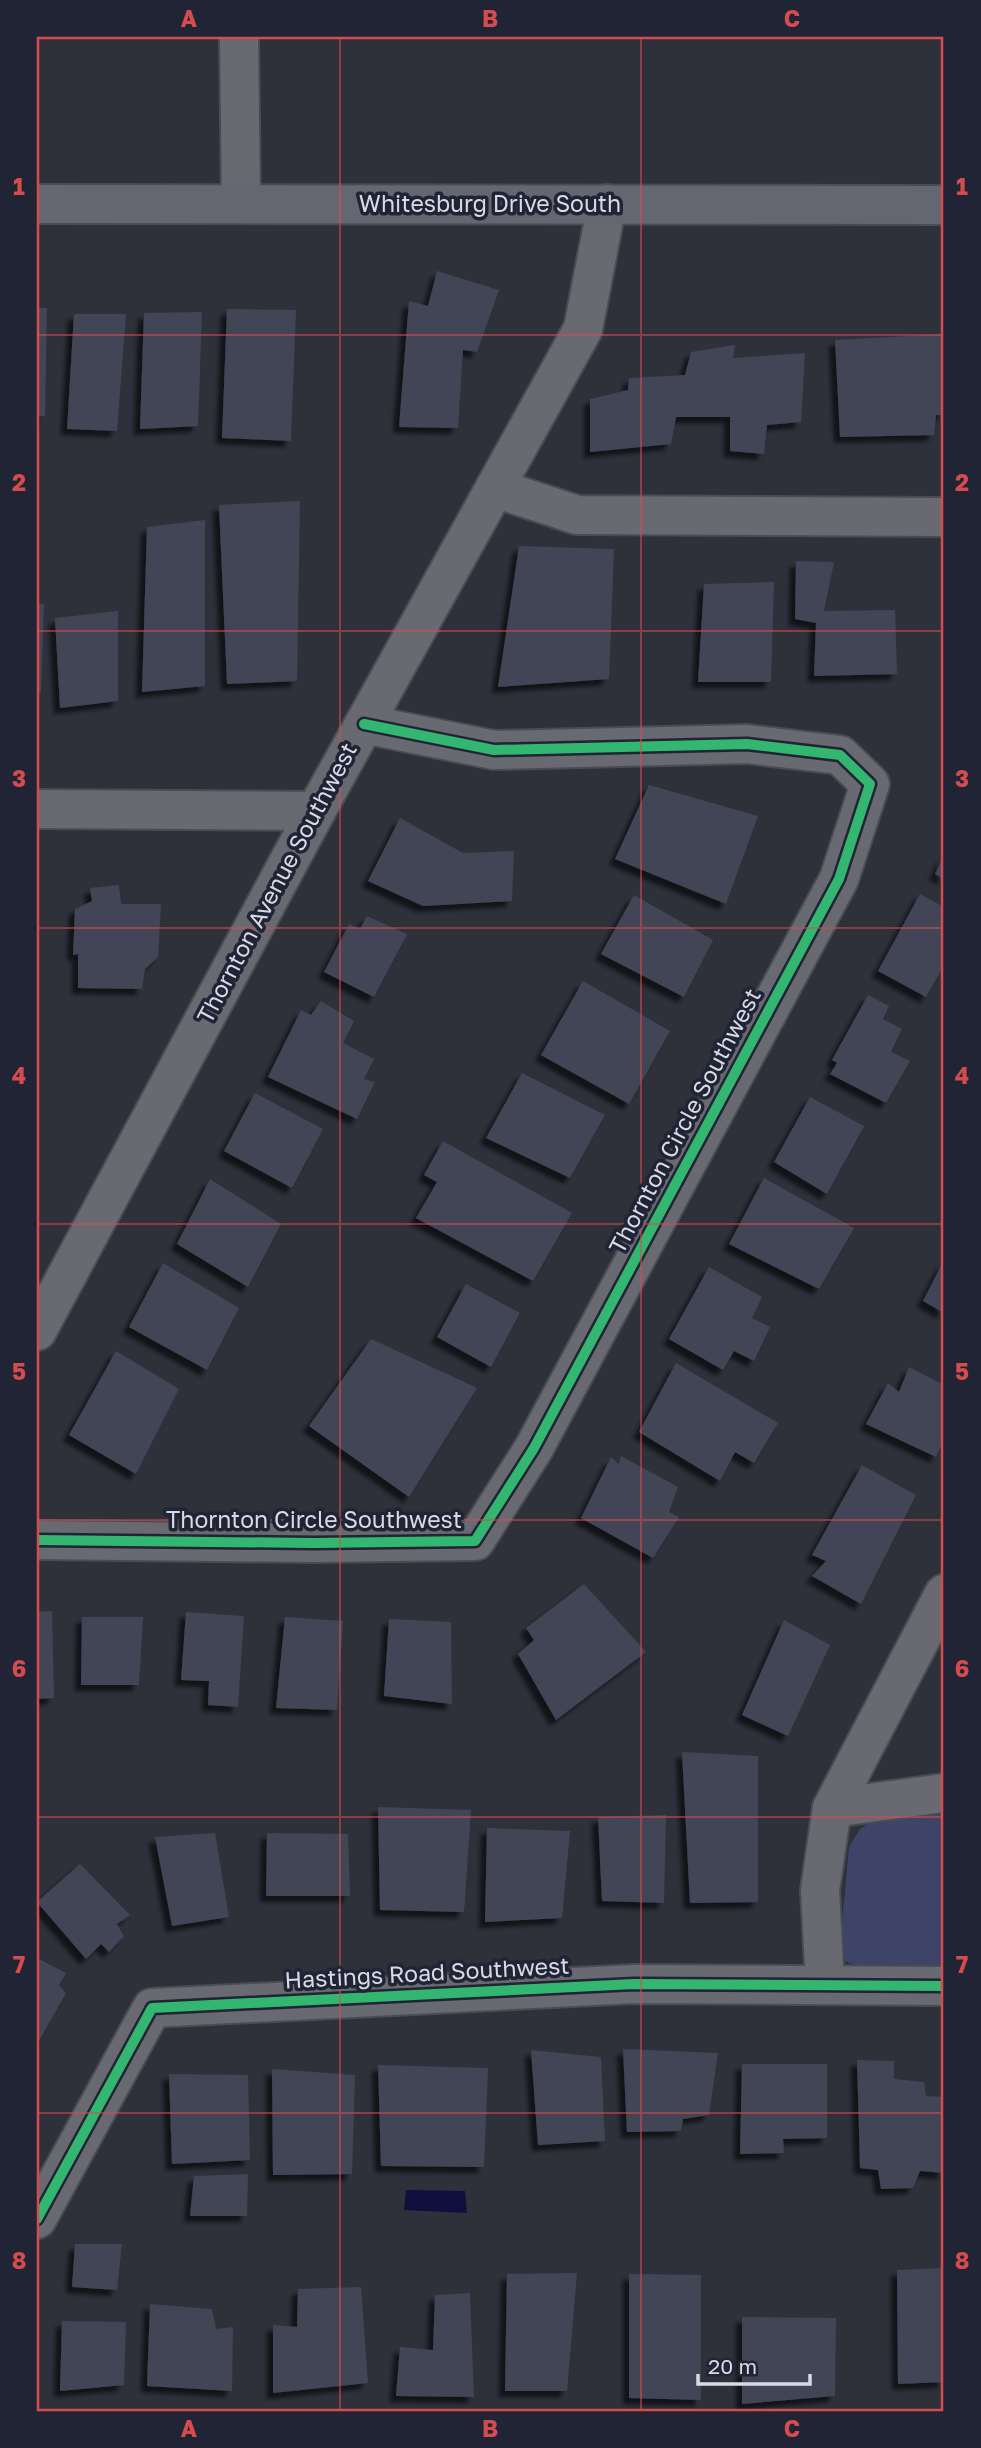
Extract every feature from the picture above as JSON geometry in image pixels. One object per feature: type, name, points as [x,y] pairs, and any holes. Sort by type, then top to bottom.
[{"type":"main road","name":"Whitesburg Drive South","points":[[37,204],[944,205]]},
{"type":"street","points":[[239,37],[241,204]]},
{"type":"street","name":"Thornton Avenue Southwest","points":[[37,1331],[363,724],[583,329],[607,204]]},
{"type":"street","points":[[495,488],[577,515],[944,517]]},
{"type":"street","name":"Thornton Circle Southwest","points":[[37,1540],[313,1543],[475,1541],[534,1448],[839,879],[870,784],[839,755],[747,744],[494,750],[363,724]]},
{"type":"street","points":[[37,809],[316,811]]},
{"type":"street","points":[[825,1985],[820,1890],[832,1808],[944,1594]]},
{"type":"street","points":[[832,1808],[944,1793]]},
{"type":"street","name":"Hastings Road Southwest","points":[[37,2219],[152,2008],[634,1984],[944,1986]]},
{"type":"shaded area","points":[[944,1813],[944,1969],[864,1969],[845,1961],[840,1945],[849,1847],[860,1829],[884,1814]]},
{"type":"shaded area","points":[[406,2190],[465,2191],[467,2213],[404,2210]]},
{"type":"building","points":[[437,271],[499,290],[477,352],[463,350],[458,428],[399,427],[409,301],[428,306]]},
{"type":"building","points":[[37,308],[47,308],[45,416],[37,416]]},
{"type":"building","points":[[227,309],[296,310],[291,441],[222,438]]},
{"type":"building","points":[[202,312],[198,426],[140,429],[144,313]]},
{"type":"building","points":[[74,314],[126,314],[117,431],[67,429]]},
{"type":"building","points":[[944,334],[944,415],[936,415],[934,435],[840,437],[835,340]]},
{"type":"building","points":[[735,345],[733,358],[805,353],[801,422],[767,425],[764,454],[730,451],[730,417],[676,417],[671,444],[590,452],[590,399],[628,390],[629,378],[685,375],[691,352]]},
{"type":"building","points":[[300,501],[297,681],[227,684],[219,505]]},
{"type":"building","points":[[205,520],[205,686],[142,692],[147,527]]},
{"type":"building","points":[[519,546],[614,549],[609,679],[498,687]]},
{"type":"building","points":[[796,561],[834,562],[824,611],[895,610],[897,674],[814,676],[816,623],[795,619]]},
{"type":"building","points":[[774,582],[771,682],[698,682],[704,584]]},
{"type":"building","points":[[37,604],[44,604],[41,693],[37,693]]},
{"type":"building","points":[[118,611],[118,701],[60,708],[55,618]]},
{"type":"building","points":[[649,785],[758,816],[726,904],[615,859]]},
{"type":"building","points":[[400,818],[463,853],[514,851],[512,901],[423,906],[368,881]]},
{"type":"building","points":[[944,855],[944,879],[935,874]]},
{"type":"building","points":[[119,885],[121,904],[161,904],[158,957],[145,969],[142,989],[78,988],[78,954],[73,955],[75,909],[92,901],[90,888]]},
{"type":"building","points":[[920,894],[944,907],[944,965],[926,997],[878,971]]},
{"type":"building","points":[[634,895],[713,940],[684,997],[601,954]]},
{"type":"building","points":[[367,916],[407,934],[374,997],[324,972],[349,924],[360,929]]},
{"type":"building","points":[[583,981],[670,1031],[629,1104],[541,1055]]},
{"type":"building","points":[[868,995],[889,1006],[883,1019],[902,1029],[891,1052],[910,1061],[886,1103],[830,1074],[837,1063],[832,1060]]},
{"type":"building","points":[[321,1001],[354,1021],[343,1043],[374,1059],[364,1079],[375,1082],[357,1119],[268,1077],[301,1010],[311,1015]]},
{"type":"building","points":[[522,1073],[605,1115],[570,1178],[486,1138]]},
{"type":"building","points":[[255,1093],[323,1129],[292,1188],[224,1151]]},
{"type":"building","points":[[810,1097],[864,1126],[827,1194],[774,1162]]},
{"type":"building","points":[[443,1141],[572,1213],[533,1281],[416,1218],[437,1182],[424,1175]]},
{"type":"building","points":[[764,1178],[854,1228],[819,1289],[729,1244]]},
{"type":"building","points":[[210,1179],[281,1224],[248,1287],[177,1244]]},
{"type":"building","points":[[944,1260],[944,1313],[923,1301]]},
{"type":"building","points":[[163,1263],[239,1308],[207,1370],[129,1327]]},
{"type":"building","points":[[709,1267],[762,1297],[752,1318],[770,1327],[754,1361],[734,1351],[723,1370],[669,1339]]},
{"type":"building","points":[[466,1284],[520,1313],[491,1367],[437,1337]]},
{"type":"building","points":[[371,1339],[477,1388],[409,1497],[309,1426]]},
{"type":"building","points":[[116,1351],[179,1389],[136,1474],[69,1435]]},
{"type":"building","points":[[676,1363],[778,1423],[754,1463],[735,1452],[720,1481],[639,1432]]},
{"type":"building","points":[[909,1367],[944,1385],[944,1440],[936,1457],[866,1424],[888,1383],[899,1392]]},
{"type":"building","points":[[621,1456],[678,1487],[669,1512],[679,1517],[653,1558],[581,1518],[611,1457],[619,1464]]},
{"type":"building","points":[[862,1465],[916,1495],[861,1604],[812,1576],[826,1561],[812,1555]]},
{"type":"building","points":[[584,1584],[646,1652],[556,1720],[518,1654],[534,1640],[526,1628]]},
{"type":"building","points":[[52,1611],[54,1698],[37,1699],[37,1612]]},
{"type":"building","points":[[186,1612],[244,1616],[238,1707],[208,1705],[209,1681],[181,1680]]},
{"type":"building","points":[[82,1617],[143,1617],[139,1685],[81,1685]]},
{"type":"building","points":[[285,1617],[343,1621],[337,1710],[276,1708]]},
{"type":"building","points":[[389,1619],[451,1622],[452,1704],[384,1696]]},
{"type":"building","points":[[784,1620],[830,1645],[788,1736],[742,1715]]},
{"type":"building","points":[[682,1752],[758,1756],[758,1902],[690,1903]]},
{"type":"building","points":[[378,1807],[471,1810],[464,1912],[380,1910]]},
{"type":"building","points":[[666,1815],[664,1903],[602,1901],[598,1817]]},
{"type":"building","points":[[487,1828],[570,1831],[562,1918],[485,1922]]},
{"type":"building","points":[[215,1833],[229,1917],[172,1926],[155,1837]]},
{"type":"building","points":[[267,1833],[348,1834],[350,1896],[266,1896]]},
{"type":"building","points":[[80,1864],[130,1915],[117,1924],[124,1936],[109,1952],[101,1944],[86,1959],[37,1902]]},
{"type":"building","points":[[37,1958],[66,1973],[59,1985],[66,1993],[39,2041]]},
{"type":"building","points":[[623,2049],[718,2053],[709,2115],[683,2119],[681,2131],[627,2132]]},
{"type":"building","points":[[531,2050],[601,2057],[605,2141],[538,2145]]},
{"type":"building","points":[[857,2060],[894,2061],[894,2079],[924,2082],[926,2096],[944,2097],[944,2173],[920,2171],[913,2188],[881,2189],[878,2170],[860,2168]]},
{"type":"building","points":[[742,2064],[827,2064],[827,2138],[783,2139],[784,2153],[740,2154]]},
{"type":"building","points":[[378,2065],[488,2068],[484,2167],[381,2166]]},
{"type":"building","points":[[272,2069],[355,2075],[352,2174],[273,2175]]},
{"type":"building","points":[[169,2074],[248,2075],[250,2160],[172,2164]]},
{"type":"building","points":[[248,2174],[247,2216],[190,2216],[194,2176]]},
{"type":"building","points":[[75,2244],[122,2244],[117,2290],[72,2287]]},
{"type":"building","points":[[944,2268],[944,2382],[898,2384],[897,2270]]},
{"type":"building","points":[[577,2273],[567,2391],[505,2391],[507,2274]]},
{"type":"building","points":[[629,2274],[701,2275],[701,2400],[629,2398]]},
{"type":"building","points":[[361,2287],[368,2383],[273,2393],[273,2325],[297,2327],[298,2289]]},
{"type":"building","points":[[470,2293],[474,2397],[396,2396],[400,2347],[433,2350],[435,2295]]},
{"type":"building","points":[[150,2304],[212,2309],[216,2329],[233,2327],[232,2391],[147,2386]]},
{"type":"building","points":[[742,2317],[836,2318],[835,2396],[742,2404]]},
{"type":"building","points":[[62,2321],[126,2322],[124,2385],[60,2391]]},
{"type":"cycle path","points":[[37,1540],[313,1543],[475,1541],[534,1448],[839,879],[870,784],[840,755],[747,744],[494,750],[364,724]]},
{"type":"cycle path","points":[[37,2219],[152,2008],[634,1984],[944,1986]]}]
